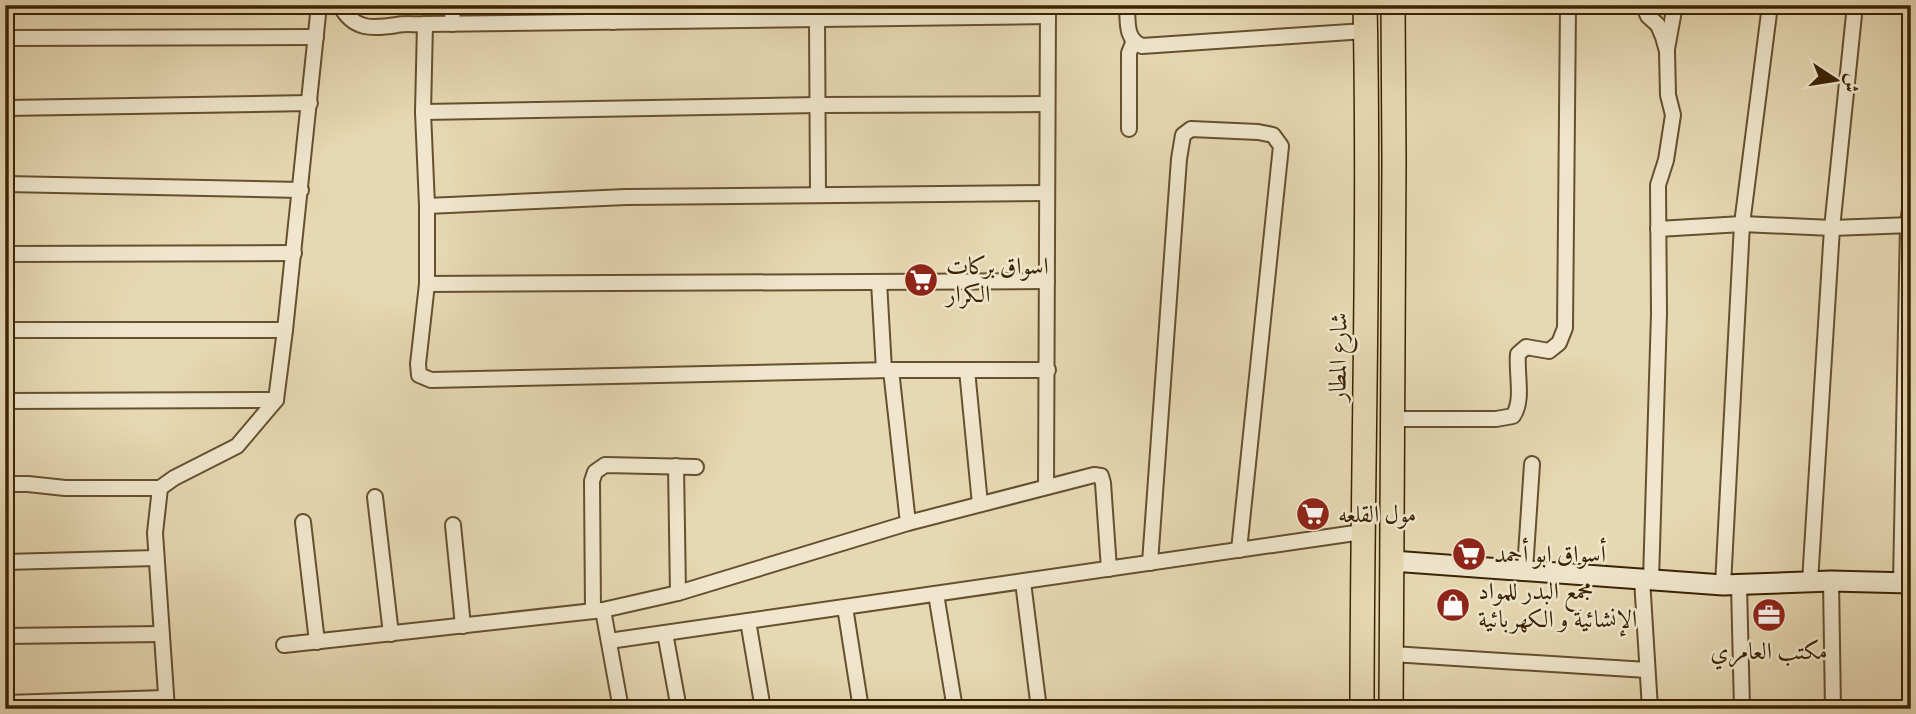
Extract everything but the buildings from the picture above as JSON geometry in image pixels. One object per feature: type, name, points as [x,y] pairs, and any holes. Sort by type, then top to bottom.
[{"type":"main road","name":"شارع المطار","points":[[1362,709],[1366,182],[1364,5]]},
{"type":"main road","points":[[1391,709],[1393,5]]},
{"type":"main road","points":[[1366,131],[1379,137],[1394,131]]},
{"type":"main road","points":[[1366,182],[1380,175],[1394,180]]},
{"type":"street","points":[[5,484],[65,488],[160,488],[237,446],[276,400],[301,190],[319,5]]},
{"type":"street","points":[[340,5],[346,17],[353,22],[363,26],[389,27],[400,24],[411,26],[817,19],[1048,10],[1046,487]]},
{"type":"street","points":[[452,24],[453,5]]},
{"type":"street","points":[[613,5],[613,22]]},
{"type":"street","points":[[1127,5],[1129,35],[1133,43],[1142,46],[1365,31]]},
{"type":"street","points":[[1643,5],[1647,16],[1658,25],[1667,51]]},
{"type":"street","points":[[1650,709],[1646,580],[1658,313],[1658,185],[1666,160],[1673,115],[1668,95],[1667,51],[1675,5]]},
{"type":"street","points":[[1742,709],[1731,585],[1742,224],[1770,5]]},
{"type":"street","points":[[1810,582],[1832,228],[1856,5]]},
{"type":"street","points":[[1393,419],[1496,419],[1513,416],[1518,408],[1518,354],[1526,347],[1549,351],[1559,343],[1565,328],[1568,6]]},
{"type":"street","points":[[817,19],[818,195]]},
{"type":"street","points":[[425,24],[423,112],[427,284],[419,375],[431,380],[888,370],[1048,370]]},
{"type":"street","points":[[5,38],[316,37]]},
{"type":"street","points":[[1129,129],[1129,53],[1133,43]]},
{"type":"street","points":[[5,108],[310,103]]},
{"type":"street","points":[[423,112],[1048,104]]},
{"type":"street","points":[[1150,563],[1179,159],[1183,135],[1191,129],[1258,132],[1273,135],[1281,146],[1239,550]]},
{"type":"street","points":[[5,184],[301,190]]},
{"type":"street","points":[[427,206],[626,197],[1047,193]]},
{"type":"street","points":[[1392,561],[1731,585],[1831,581],[1906,583],[1911,201]]},
{"type":"street","points":[[1658,229],[1742,224],[1832,228],[1910,225]]},
{"type":"street","points":[[5,254],[294,253]]},
{"type":"street","points":[[427,284],[1047,281]]},
{"type":"street","points":[[880,282],[888,370],[908,523]]},
{"type":"street","points":[[5,330],[285,330]]},
{"type":"street","points":[[967,370],[980,504]]},
{"type":"street","points":[[5,401],[276,400]]},
{"type":"street","points":[[1525,570],[1532,464]]},
{"type":"street","points":[[621,709],[609,641],[598,610],[592,481],[595,472],[605,465],[696,467]]},
{"type":"street","points":[[676,466],[678,593]]},
{"type":"street","points":[[284,645],[598,610],[678,593],[908,523],[1094,475],[1101,476],[1109,569]]},
{"type":"street","points":[[5,702],[167,704],[155,533],[160,488]]},
{"type":"street","points":[[375,497],[391,634]]},
{"type":"street","points":[[303,522],[317,642]]},
{"type":"street","points":[[453,525],[463,626]]},
{"type":"street","points":[[609,641],[1362,533]]},
{"type":"street","points":[[5,562],[156,558]]},
{"type":"street","points":[[1831,581],[1833,709]]},
{"type":"street","points":[[1023,582],[1039,709]]},
{"type":"street","points":[[936,594],[955,709]]},
{"type":"street","points":[[845,607],[861,709]]},
{"type":"street","points":[[748,621],[763,709]]},
{"type":"street","points":[[666,633],[679,709]]},
{"type":"street","points":[[5,636],[162,634]]},
{"type":"street","points":[[1392,654],[1647,670]]},
{"type":"place","name":"اسواق بركات الكرار","points":[[921,280]]},
{"type":"place","name":"مول القلعه","points":[[1313,514]]},
{"type":"place","name":"أسواق ابو أحمد","points":[[1469,554]]},
{"type":"place","name":"مجمع البدر للمواد الإنشائية و الكهربائية","points":[[1453,605]]},
{"type":"place","name":"مكتب العامري","points":[[1769,615]]}]
